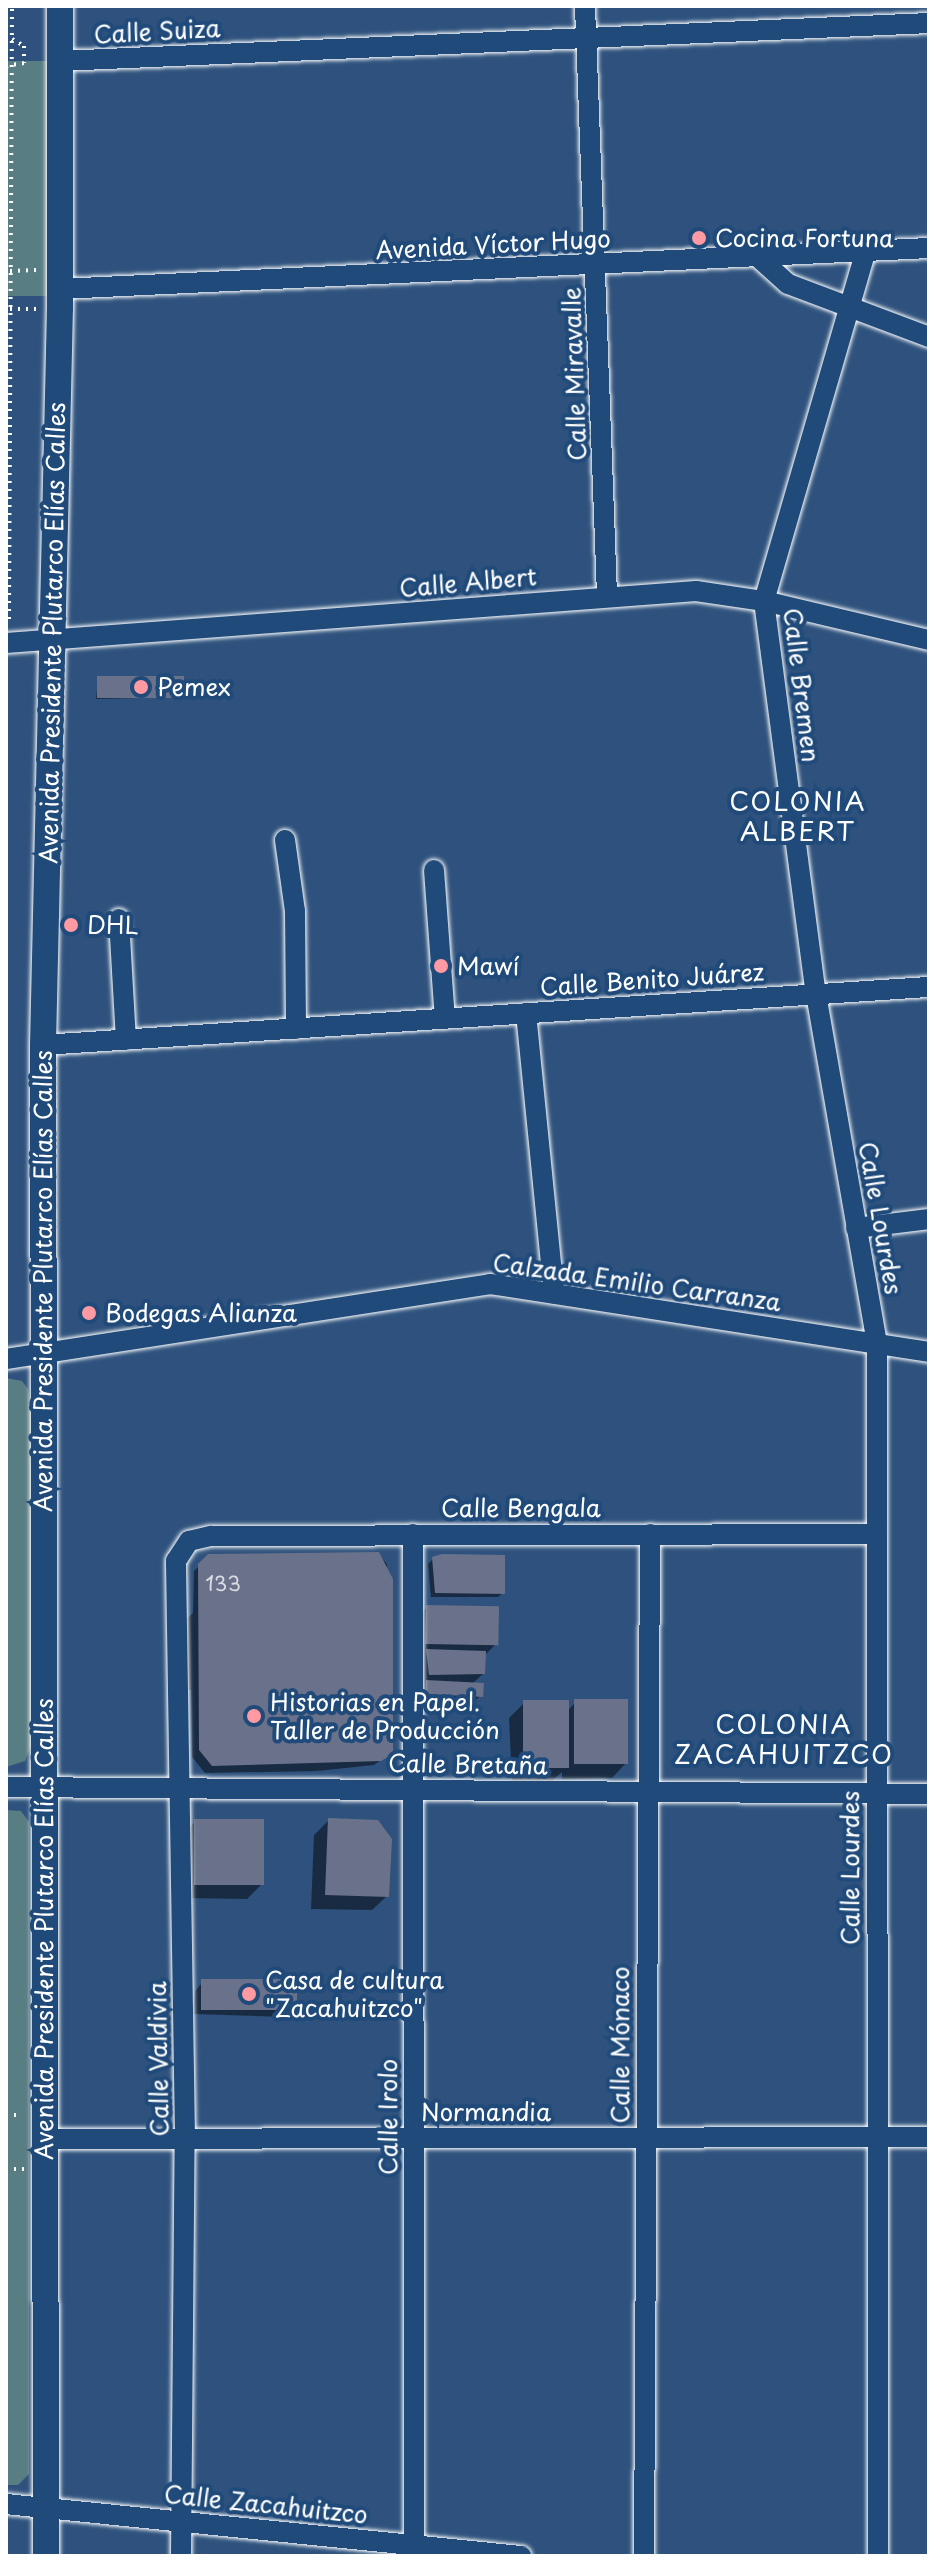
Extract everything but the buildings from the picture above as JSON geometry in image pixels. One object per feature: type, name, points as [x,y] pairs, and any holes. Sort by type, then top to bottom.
[{"type":"main road","name":"Avenida Presidente Plutarco Elías Calles","points":[[46,2556],[43,1045],[60,289],[60,6]]},
{"type":"street","name":"Calle Miravalle","points":[[585,6],[607,596]]},
{"type":"street","name":"Calle Suiza","points":[[60,61],[929,23]]},
{"type":"street","name":"Avenida Víctor Hugo","points":[[60,289],[929,248]]},
{"type":"street","name":"Calle Bremen","points":[[816,994],[764,601],[866,250]]},
{"type":"street","points":[[758,257],[788,284],[929,337]]},
{"type":"street","name":"Calle Albert","points":[[6,643],[696,591],[764,601],[929,640]]},
{"type":"street","points":[[285,840],[295,911],[296,1029]]},
{"type":"street","points":[[434,870],[445,1019]]},
{"type":"street","points":[[119,919],[126,1040]]},
{"type":"street","name":"Calle Benito Juárez","points":[[43,1045],[929,987]]},
{"type":"street","name":"Calle Lourdes","points":[[816,994],[877,1344],[875,2137],[878,2556]]},
{"type":"street","points":[[526,1013],[554,1294]]},
{"type":"street","points":[[856,1228],[929,1219]]},
{"type":"street","name":"Calzada Emilio Carranza","points":[[6,1359],[490,1284],[929,1352]]},
{"type":"street","name":"Calle Irolo","points":[[413,1534],[414,2551]]},
{"type":"street","name":"Calle Mónaco","points":[[644,2556],[646,1793],[650,1534]]},
{"type":"street","name":"Calle Bengala","points":[[176,1561],[189,1541],[211,1536],[877,1534]]},
{"type":"street","name":"Calle Valdivia","points":[[176,1561],[185,2137],[181,2556]]},
{"type":"street","name":"Calle Bretaña","points":[[6,1787],[929,1794]]},
{"type":"street","name":"Normandia","points":[[44,2139],[929,2137]]},
{"type":"street","name":"Calle Zacahuitzco","points":[[6,2504],[414,2551],[521,2556]]},
{"type":"path","points":[[9,619],[9,41],[12,6]]},
{"type":"path","points":[[9,41],[24,46],[24,63],[9,68]]},
{"type":"green space","points":[[6,61],[59,61],[59,296],[6,296]]},
{"type":"green space","points":[[6,1378],[22,1381],[28,1389],[32,1415],[32,1743],[25,1761],[6,1767]]},
{"type":"green space","points":[[6,1810],[21,1811],[29,1822],[29,2474],[18,2485],[6,2485]]},
{"type":"place","name":"Cocina Fortuna","points":[[699,238]]},
{"type":"place","name":"Pemex","points":[[141,687]]},
{"type":"place","name":"DHL","points":[[71,925]]},
{"type":"place","name":"Mawí","points":[[441,966]]},
{"type":"place","name":"Bodegas Alianza","points":[[89,1313]]},
{"type":"place","name":"Historias en Papel. Taller de Producción","points":[[254,1716]]},
{"type":"place","name":"Casa de cultura \"Zacahuitzco\"","points":[[249,1994]]},
{"type":"district","name":"COLONIA ALBERT","points":[[798,816]]},
{"type":"district","name":"COLONIA ZACAHUITZCO","points":[[784,1739]]}]
